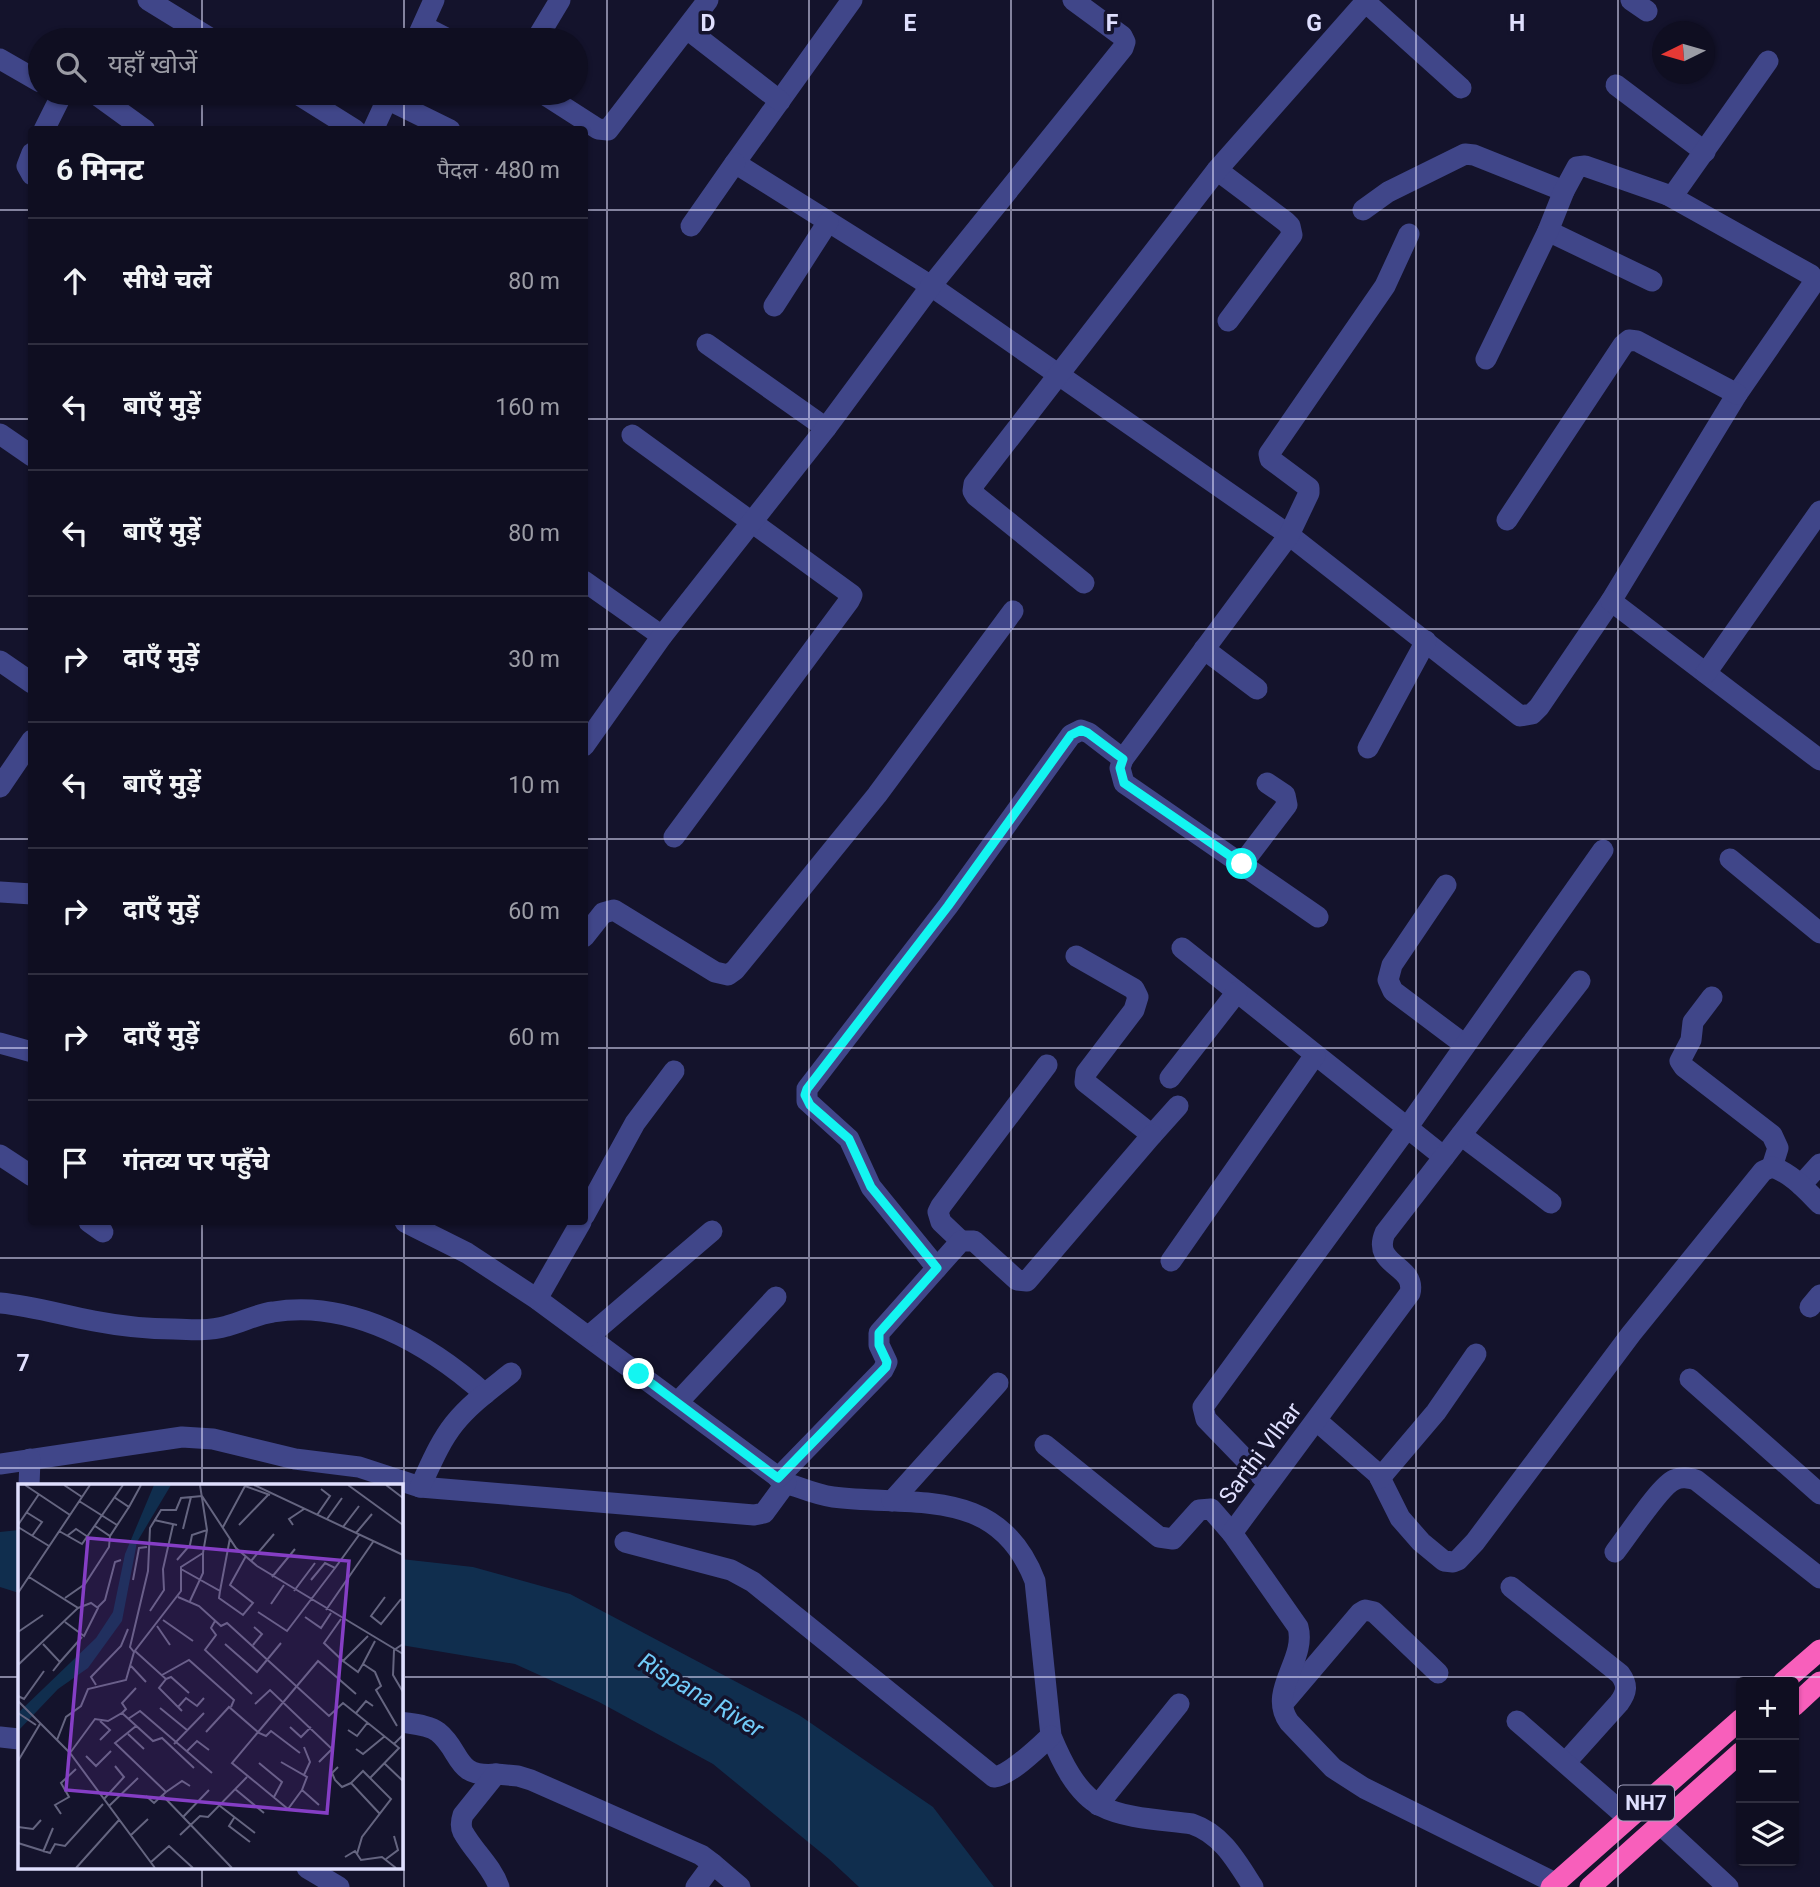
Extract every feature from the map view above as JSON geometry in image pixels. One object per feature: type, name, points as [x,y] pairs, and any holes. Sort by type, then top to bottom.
[{"type":"highway","points":[[1789,1677],[1820,1650]]},
{"type":"highway","points":[[1799,1701],[1820,1682]]},
{"type":"highway","name":"NH7","points":[[1553,1885],[1736,1723]]},
{"type":"highway","name":"NH7","points":[[1590,1887],[1736,1756]]},
{"type":"street","points":[[148,0],[194,28]]},
{"type":"street","points":[[421,28],[434,0]]},
{"type":"street","points":[[543,28],[559,0]]},
{"type":"street","points":[[561,105],[598,129],[608,130],[708,0]]},
{"type":"street","points":[[691,226],[852,0]]},
{"type":"street","points":[[588,740],[662,636],[826,428],[931,286],[1125,45],[1122,36],[1073,0]]},
{"type":"street","points":[[1084,583],[973,491],[974,484],[1217,170],[1365,6],[1371,7],[1461,88]]},
{"type":"street","points":[[687,29],[780,101]]},
{"type":"street","points":[[0,59],[28,75]]},
{"type":"street","points":[[1668,195],[1675,192],[1705,152],[1768,61]]},
{"type":"street","points":[[1616,85],[1705,152]]},
{"type":"street","points":[[46,126],[55,105]]},
{"type":"street","points":[[111,105],[139,126]]},
{"type":"street","points":[[315,105],[349,126]]},
{"type":"street","points":[[375,126],[385,105]]},
{"type":"street","points":[[405,105],[443,126]]},
{"type":"street","points":[[1363,210],[1388,192],[1465,154],[1474,155],[1564,191]]},
{"type":"street","points":[[735,163],[931,286],[1289,535],[1516,714],[1525,717],[1532,715],[1539,707],[1611,601],[1737,394],[1812,286],[1814,279],[1668,195],[1582,166],[1575,169],[1564,191],[1548,231],[1486,359]]},
{"type":"street","points":[[1217,170],[1286,222],[1292,234],[1228,321]]},
{"type":"street","points":[[774,306],[828,222]]},
{"type":"street","points":[[1548,231],[1652,281]]},
{"type":"street","points":[[1318,917],[1124,783],[1120,768],[1123,759],[1289,535],[1309,488],[1270,459],[1269,454],[1385,286],[1409,234]]},
{"type":"street","points":[[1507,520],[1623,345],[1629,340],[1637,341],[1737,394]]},
{"type":"street","points":[[707,344],[826,428]]},
{"type":"street","points":[[0,434],[28,453]]},
{"type":"street","points":[[632,435],[849,591],[851,597],[674,836]]},
{"type":"street","points":[[1706,673],[1820,511]]},
{"type":"street","points":[[588,584],[662,636]]},
{"type":"street","points":[[1611,601],[1820,760]]},
{"type":"street","points":[[588,932],[603,913],[614,910],[715,972],[728,975],[735,970],[877,795],[1013,611]]},
{"type":"street","points":[[1368,748],[1426,641]]},
{"type":"street","points":[[1204,649],[1257,689]]},
{"type":"street","points":[[0,661],[28,680]]},
{"type":"street","points":[[937,1268],[871,1187],[849,1139],[807,1101],[807,1089],[948,906],[1071,735],[1081,730],[1088,733],[1123,759]]},
{"type":"street","points":[[0,787],[28,747]]},
{"type":"street","points":[[1242,864],[1287,805],[1285,795],[1267,783]]},
{"type":"street","points":[[1268,1483],[1206,1419],[1203,1407],[1407,1128],[1603,850]]},
{"type":"street","points":[[1730,859],[1820,933]]},
{"type":"street","points":[[1446,885],[1391,965],[1388,980],[1393,991],[1465,1045]]},
{"type":"street","points":[[0,892],[28,894]]},
{"type":"street","points":[[1182,948],[1444,1157]]},
{"type":"street","points":[[1076,957],[1134,989],[1138,997],[1134,1010],[1084,1078],[1088,1086],[1152,1135]]},
{"type":"street","name":"Sarthi VIhar","points":[[1282,1705],[1281,1697],[1300,1645],[1298,1627],[1232,1532],[1410,1293],[1412,1283],[1386,1257],[1382,1241],[1385,1233],[1580,981]]},
{"type":"street","points":[[1170,1078],[1237,992]]},
{"type":"street","points":[[1317,1421],[1380,1478],[1390,1502],[1415,1536],[1444,1561],[1458,1560],[1475,1542],[1630,1334],[1763,1171],[1772,1167],[1778,1148],[1772,1135],[1702,1082],[1680,1061],[1690,1040],[1693,1022],[1712,998]]},
{"type":"street","points":[[0,1043],[28,1051]]},
{"type":"street","points":[[1171,1261],[1315,1055]]},
{"type":"street","points":[[1047,1065],[938,1212],[941,1222],[961,1241],[974,1241],[1017,1280],[1027,1281],[1178,1106]]},
{"type":"street","points":[[588,1209],[635,1123],[674,1071]]},
{"type":"street","points":[[1461,1135],[1551,1203]]},
{"type":"street","points":[[0,1155],[28,1173]]},
{"type":"street","points":[[1801,1185],[1820,1164]]},
{"type":"street","points":[[1772,1167],[1801,1185],[1820,1204]]},
{"type":"street","points":[[411,1225],[467,1253],[537,1299],[782,1480],[830,1497],[940,1504],[972,1512],[994,1523],[1013,1540],[1027,1559],[1035,1581],[1051,1736],[1070,1773],[1098,1805],[1112,1811],[1204,1828],[1225,1846],[1253,1887]]},
{"type":"street","points":[[537,1299],[579,1225]]},
{"type":"street","points":[[589,1336],[712,1231]]},
{"type":"street","points":[[0,1464],[182,1437],[205,1438],[233,1442],[295,1459],[359,1467],[420,1487],[754,1515],[765,1513],[782,1480],[883,1370],[887,1362],[879,1345],[879,1333],[961,1241]]},
{"type":"street","points":[[678,1402],[776,1297]]},
{"type":"street","points":[[0,1303],[29,1305],[117,1325],[173,1329],[219,1328],[257,1315],[289,1310],[328,1311],[362,1320],[415,1343],[456,1368],[485,1394]]},
{"type":"street","points":[[1380,1478],[1436,1412],[1476,1354]]},
{"type":"street","points":[[420,1487],[437,1450],[453,1425],[511,1373]]},
{"type":"street","points":[[1690,1379],[1820,1494]]},
{"type":"street","points":[[892,1500],[998,1383]]},
{"type":"street","points":[[1045,1445],[1159,1537],[1173,1538],[1199,1510],[1205,1508],[1211,1509],[1232,1532]]},
{"type":"street","points":[[29,1484],[30,1459]]},
{"type":"street","points":[[1615,1552],[1668,1484],[1683,1477],[1696,1480],[1820,1578]]},
{"type":"street","points":[[625,1542],[731,1570],[753,1582],[994,1777],[1009,1770],[1051,1736]]},
{"type":"street","points":[[1511,1587],[1620,1674],[1626,1684],[1625,1696],[1566,1762]]},
{"type":"street","points":[[1438,1673],[1374,1612],[1365,1610],[1282,1705],[1289,1722],[1333,1768],[1553,1885]]},
{"type":"street","points":[[1098,1805],[1179,1704]]},
{"type":"street","points":[[1517,1721],[1628,1818]]},
{"type":"street","points":[[402,1722],[439,1732],[453,1754],[467,1769],[475,1773],[517,1776],[531,1780],[621,1822],[685,1846],[701,1855],[740,1887]]},
{"type":"street","points":[[0,1737],[18,1739]]},
{"type":"street","points":[[496,1774],[463,1815],[461,1822],[463,1833],[488,1864],[499,1887]]},
{"type":"street","points":[[1660,1824],[1728,1887]]},
{"type":"street","points":[[696,1887],[713,1864]]},
{"type":"street","points":[[310,1870],[339,1887]]},
{"type":"water","points":[[18,1530],[18,1593],[0,1587],[0,1532]]},
{"type":"water","name":"Rispana River","points":[[402,1559],[473,1567],[570,1594],[799,1715],[933,1807],[994,1887],[859,1887],[713,1764],[599,1702],[515,1664],[402,1645]]},
{"type":"route","points":[[639,1374],[778,1478],[886,1367],[886,1357],[879,1345],[879,1333],[937,1268],[871,1187],[853,1144],[810,1105],[805,1095],[860,1018],[948,906],[1071,735],[1081,730],[1088,733],[1123,759],[1120,768],[1124,783],[1242,864]]}]
